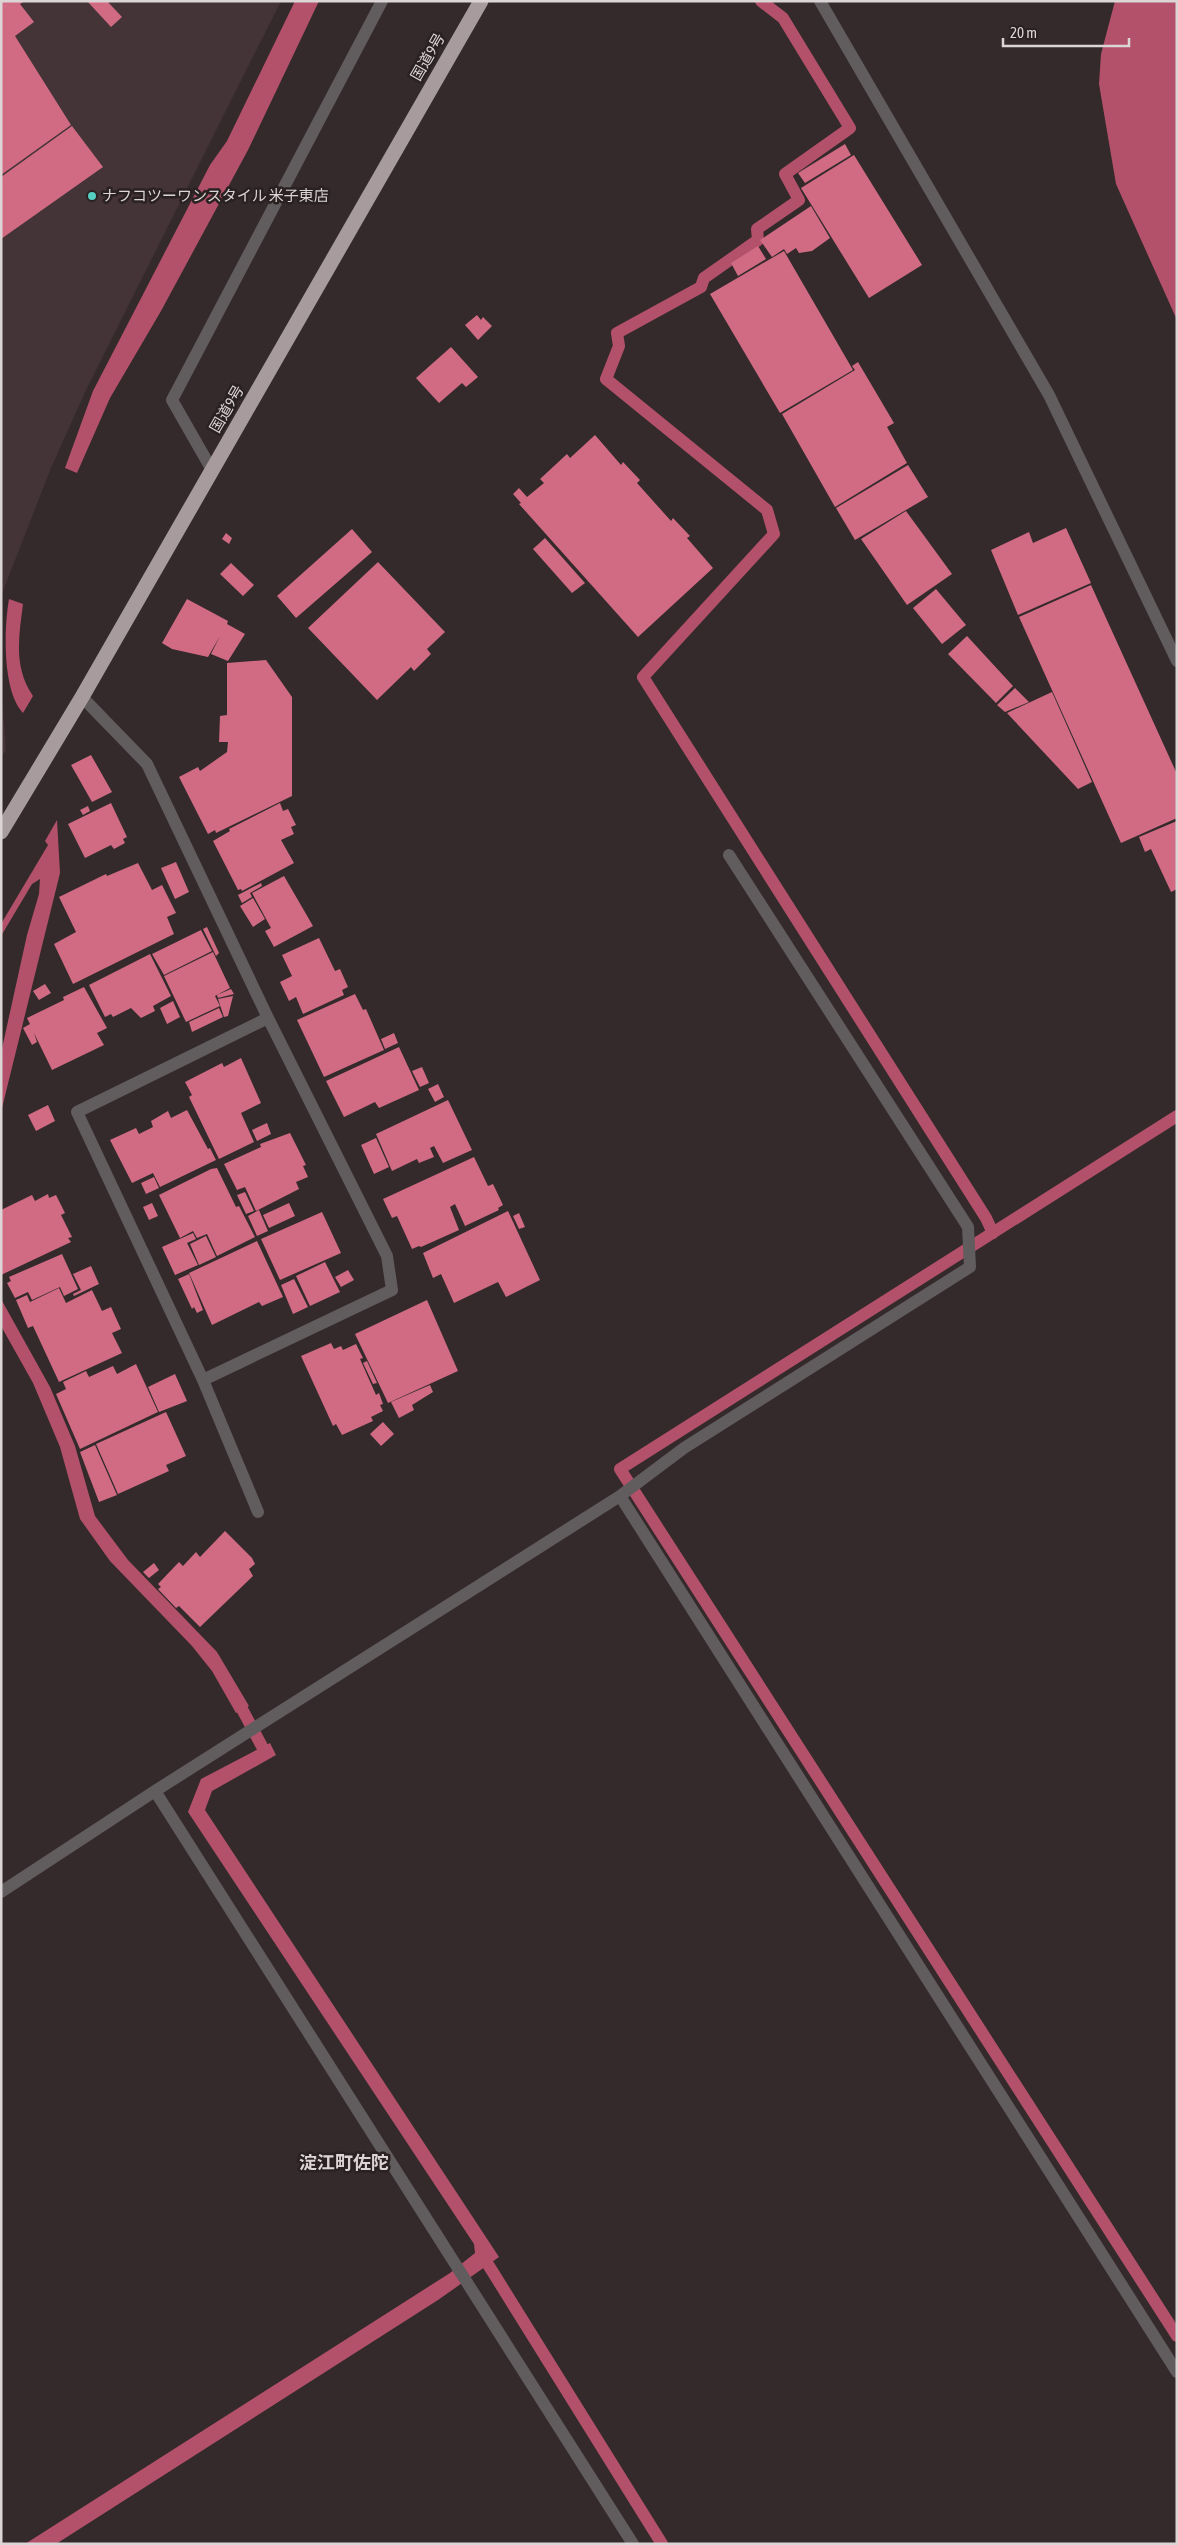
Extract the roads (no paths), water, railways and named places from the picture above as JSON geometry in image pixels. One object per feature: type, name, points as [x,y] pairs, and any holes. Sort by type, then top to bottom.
[{"type":"highway","name":"国道9号","points":[[1,832],[82,697],[481,1]]},
{"type":"street","points":[[212,470],[172,400],[382,1]]},
{"type":"street","points":[[820,1],[1049,395],[1177,661]]},
{"type":"street","points":[[82,697],[147,764],[268,1018],[386,1256],[392,1290],[203,1380]]},
{"type":"street","points":[[1,1892],[155,1791],[620,1496],[684,1448],[970,1267],[968,1227],[729,855]]},
{"type":"street","points":[[258,1512],[203,1380],[77,1112],[268,1018]]},
{"type":"street","points":[[620,1496],[1177,2372]]},
{"type":"street","points":[[155,1791],[633,2544]]},
{"type":"waterway","points":[[761,1],[783,18],[850,128],[785,174],[799,200],[757,229],[758,240],[704,278],[701,287],[617,333],[619,346],[606,379],[767,510],[774,534],[643,677],[986,1218],[993,1233]]},
{"type":"waterway","points":[[1177,1116],[620,1469],[1177,2336]]},
{"type":"waterway","points":[[234,1694],[265,1752],[257,1757]]},
{"type":"waterway","points":[[484,2258],[662,2544]]},
{"type":"place","name":"ナフコツーワンスタイル 米子東店","points":[[92,196]]},
{"type":"district","name":"淀江町佐陀","points":[[344,2163]]}]
